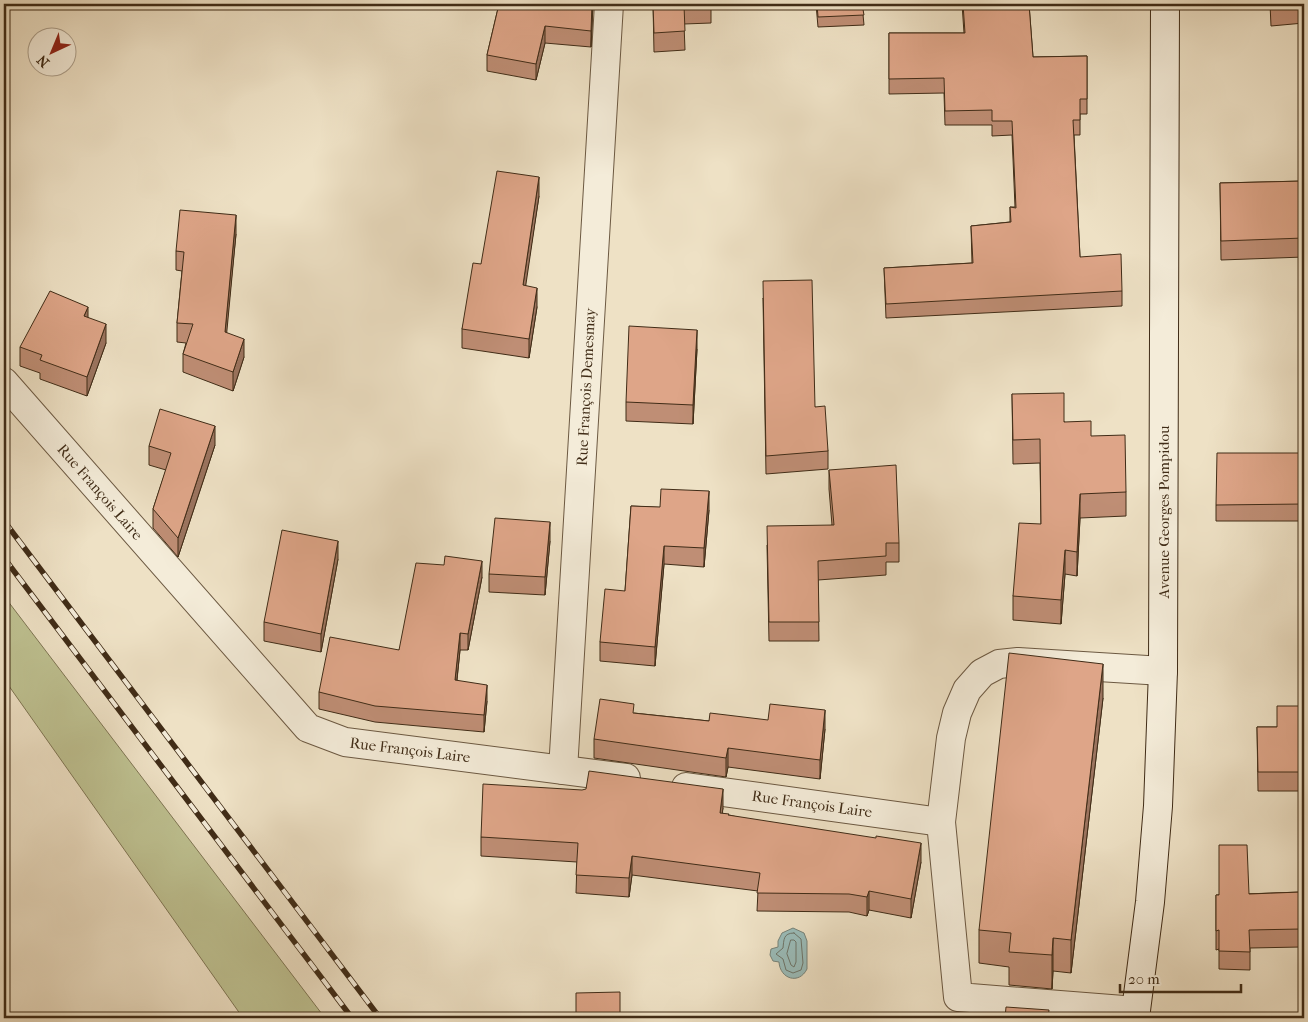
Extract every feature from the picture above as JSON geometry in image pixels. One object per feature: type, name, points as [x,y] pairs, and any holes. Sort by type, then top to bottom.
[{"type":"street","name":"Rue François Demesmay","points":[[563,770],[609,4]]},
{"type":"street","name":"Avenue Georges Pompidou","points":[[1135,1015],[1152,873],[1160,768],[1163,671],[1165,4]]},
{"type":"street","name":"Rue François Laire","points":[[4,382],[308,728],[345,742],[655,782],[941,822]]},
{"type":"street","points":[[1135,1015],[959,1008],[941,822],[946,769],[957,713],[967,690],[982,673],[999,664],[1018,662],[1163,671]]},
{"type":"green space","points":[[4,596],[325,1018],[243,1018],[4,679]]},
{"type":"water","points":[[793,928],[804,933],[807,941],[807,969],[799,977],[790,978],[783,973],[779,962],[773,961],[770,955],[771,949],[778,947],[778,941],[782,933]]},
{"type":"building","points":[[499,4],[592,4],[591,31],[545,26],[536,64],[487,55]]},
{"type":"building","points":[[653,4],[711,4],[684,5],[685,31],[654,33]]},
{"type":"building","points":[[817,4],[862,4],[864,15],[818,17]]},
{"type":"building","points":[[963,4],[1029,4],[1033,57],[1087,56],[1087,99],[1080,99],[1080,120],[1073,120],[1080,257],[1121,254],[1122,291],[886,304],[884,268],[973,263],[971,226],[1011,222],[1010,207],[1016,208],[1012,121],[992,121],[992,110],[945,111],[944,78],[889,79],[889,33],[965,33]]},
{"type":"building","points":[[1271,4],[1304,4],[1271,7]]},
{"type":"building","points":[[497,171],[539,177],[523,285],[537,288],[529,339],[462,329],[473,263],[481,264]]},
{"type":"building","points":[[1304,181],[1304,238],[1221,241],[1220,183]]},
{"type":"building","points":[[180,210],[236,215],[225,332],[244,339],[233,372],[183,354],[193,324],[177,323],[184,252],[176,251]]},
{"type":"building","points":[[812,280],[815,407],[825,406],[828,451],[766,456],[763,281]]},
{"type":"building","points":[[50,291],[88,307],[84,316],[106,324],[87,377],[40,360],[42,355],[20,347]]},
{"type":"building","points":[[629,326],[697,330],[693,405],[626,402]]},
{"type":"building","points":[[1064,393],[1064,422],[1091,421],[1091,436],[1125,435],[1126,492],[1080,494],[1077,552],[1065,550],[1061,600],[1013,596],[1019,523],[1041,524],[1040,439],[1013,440],[1012,394]]},
{"type":"building","points":[[160,409],[215,426],[178,538],[153,509],[171,453],[149,446]]},
{"type":"building","points":[[1217,453],[1304,453],[1304,504],[1216,505]]},
{"type":"building","points":[[896,465],[899,543],[886,543],[886,556],[818,561],[819,622],[769,622],[767,526],[834,525],[829,470]]},
{"type":"building","points":[[661,489],[709,491],[704,548],[664,546],[655,647],[600,642],[605,589],[625,591],[631,506],[660,507]]},
{"type":"building","points":[[495,518],[550,522],[545,577],[489,574]]},
{"type":"building","points":[[282,530],[338,541],[321,634],[264,622]]},
{"type":"building","points":[[445,556],[482,561],[468,634],[460,633],[455,680],[487,685],[484,715],[375,706],[319,692],[330,637],[399,650],[416,563],[444,565]]},
{"type":"building","points":[[1009,653],[1103,664],[1071,940],[1053,938],[1052,955],[1009,952],[1011,933],[979,930]]},
{"type":"building","points":[[600,699],[634,704],[633,713],[709,721],[710,713],[768,720],[770,704],[825,710],[820,760],[728,748],[726,758],[594,739]]},
{"type":"building","points":[[1277,706],[1304,706],[1304,772],[1258,772],[1257,727],[1277,727]]},
{"type":"building","points":[[589,771],[723,789],[720,813],[728,815],[876,838],[876,836],[921,843],[911,899],[869,891],[867,897],[849,894],[757,893],[760,873],[632,856],[629,878],[576,875],[578,843],[481,837],[483,784],[582,790],[586,789]]},
{"type":"building","points":[[1219,845],[1247,845],[1249,894],[1301,892],[1301,929],[1249,930],[1250,952],[1219,951],[1219,930],[1216,931],[1216,895],[1219,895]]},
{"type":"building","points":[[620,992],[620,1018],[576,1018],[576,993]]},
{"type":"building","points":[[1006,1007],[1049,1010],[1048,1018],[1005,1018]]},
{"type":"railway","points":[[4,521],[380,1018]]},
{"type":"railway","points":[[4,558],[352,1018]]}]
